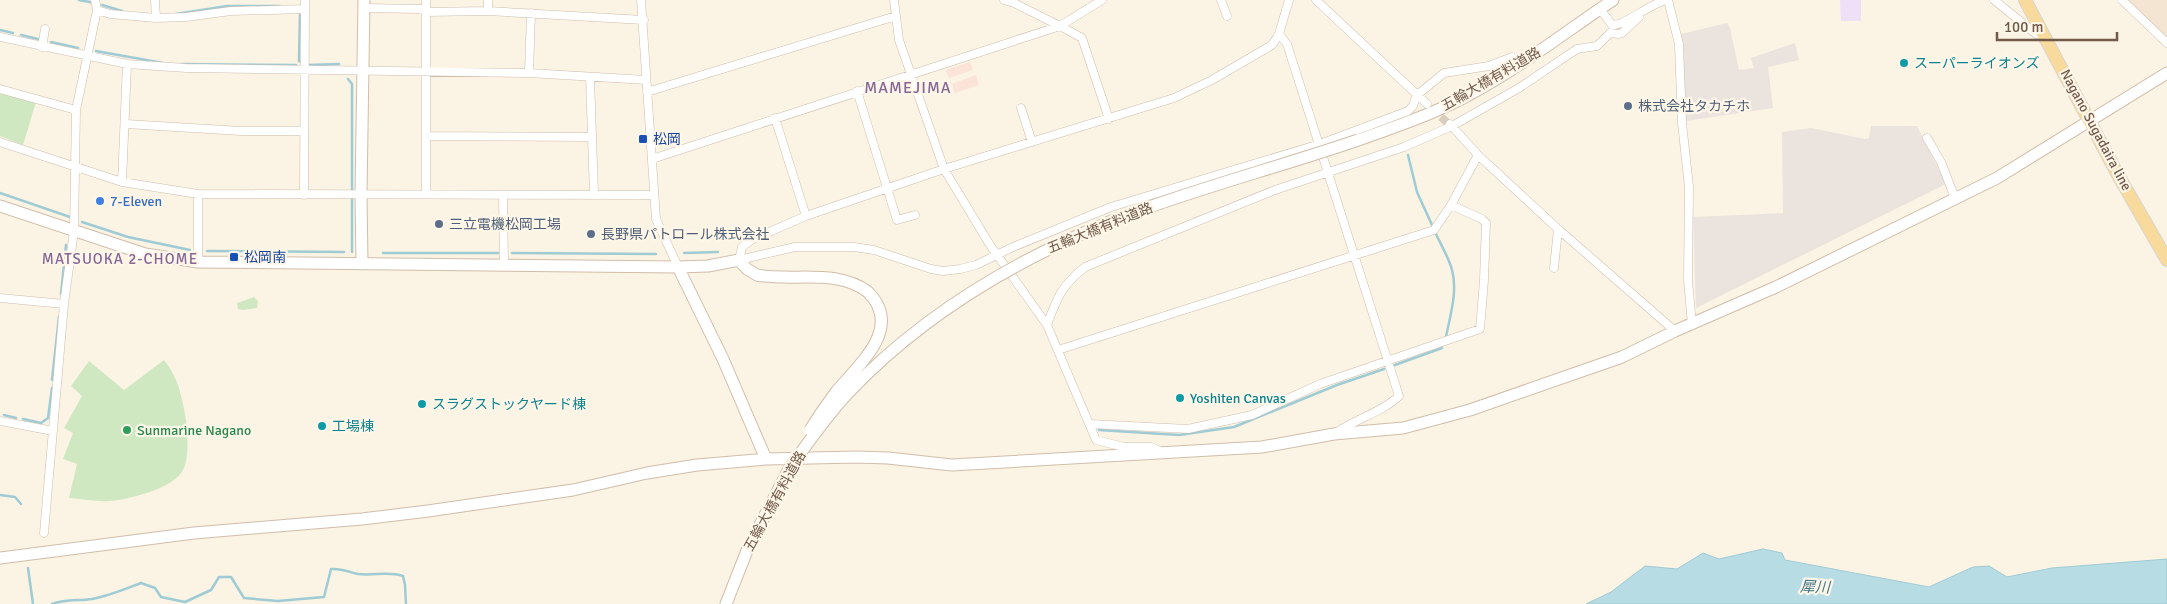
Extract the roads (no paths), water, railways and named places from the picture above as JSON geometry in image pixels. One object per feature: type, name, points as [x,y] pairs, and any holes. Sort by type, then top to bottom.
[{"type":"main road","name":"Nagano Sugadaira line","points":[[2025,0],[2091,124],[2167,260]]},
{"type":"street","points":[[44,533],[64,304],[74,231],[76,110],[97,10],[95,0]]},
{"type":"street","points":[[155,0],[156,18]]},
{"type":"street","points":[[304,195],[305,0]]},
{"type":"street","points":[[426,0],[426,194]]},
{"type":"street","points":[[488,0],[488,11]]},
{"type":"street","points":[[641,0],[644,20],[646,80],[656,219],[723,359],[766,459]]},
{"type":"street","points":[[894,0],[899,40],[944,169],[998,254],[1047,325],[1096,440],[1124,447],[1151,447],[1167,454]]},
{"type":"street","points":[[1004,0],[1014,3],[1082,38],[1109,119]]},
{"type":"street","points":[[652,159],[1060,26],[1102,0]]},
{"type":"street","points":[[1221,0],[1227,16]]},
{"type":"street","points":[[739,260],[742,247],[751,240],[806,216],[944,169],[1174,98],[1212,80],[1272,45],[1278,34],[1289,0]]},
{"type":"street","points":[[1316,0],[1416,96],[1427,104]]},
{"type":"street","name":"五輪大橋有料道路","points":[[726,604],[748,548],[789,470],[828,417],[872,368],[927,323],[983,284],[1045,250],[1114,220],[1358,140],[1424,116],[1472,93],[1544,48],[1597,4],[1613,0]]},
{"type":"street","points":[[1597,4],[1609,22],[1615,26],[1622,24],[1649,6],[1667,0],[1679,44],[1682,123],[1689,187],[1688,280],[1692,325]]},
{"type":"street","points":[[1994,0],[2036,34],[2044,35]]},
{"type":"street","points":[[2122,0],[2167,43]]},
{"type":"street","points":[[362,264],[361,194],[364,4],[421,9],[426,12],[488,11],[644,20]]},
{"type":"street","points":[[1597,4],[1610,33]]},
{"type":"street","points":[[1610,33],[1622,33],[1649,6]]},
{"type":"street","points":[[97,10],[110,14],[156,18],[186,17],[231,11],[305,9]]},
{"type":"street","points":[[529,73],[531,13]]},
{"type":"street","points":[[647,92],[896,16]]},
{"type":"street","points":[[42,47],[45,29]]},
{"type":"street","points":[[1047,325],[1058,297],[1068,281],[1085,267],[1274,190],[1404,147],[1518,88],[1577,49],[1598,46],[1610,33]]},
{"type":"street","points":[[1278,34],[1287,44],[1400,396],[1392,403],[1359,418],[1334,434]]},
{"type":"street","points":[[0,37],[127,64],[186,68],[529,73],[646,80]]},
{"type":"street","points":[[0,206],[144,254],[198,262],[678,268],[708,266],[795,247],[854,247],[874,250],[932,269],[943,271],[960,270],[976,265],[1111,207],[1320,144],[1408,111],[1413,106],[1416,96],[1444,72],[1489,66],[1512,58]]},
{"type":"street","points":[[122,182],[126,124],[127,64]]},
{"type":"street","points":[[0,558],[194,533],[362,519],[428,511],[573,490],[647,472],[697,465],[766,459],[888,458],[952,466],[1262,447],[1334,434],[1403,428],[1470,410],[1622,357],[1675,331],[1776,287],[1997,178],[2091,124],[2167,73]]},
{"type":"street","points":[[590,77],[594,196]]},
{"type":"street","points":[[0,89],[76,110]]},
{"type":"street","points":[[857,91],[897,220],[915,215]]},
{"type":"street","points":[[1021,108],[1032,142]]},
{"type":"street","points":[[775,118],[806,216]]},
{"type":"street","points":[[126,124],[241,131],[303,131]]},
{"type":"street","points":[[1450,124],[1478,155],[1558,229],[1675,331]]},
{"type":"street","points":[[427,136],[592,137]]},
{"type":"street","points":[[1927,138],[1941,162],[1955,198]]},
{"type":"street","points":[[0,142],[122,182],[198,194],[653,195]]},
{"type":"street","points":[[1058,350],[1434,230],[1451,204],[1478,155]]},
{"type":"street","points":[[198,194],[198,262]]},
{"type":"street","points":[[503,196],[504,266]]},
{"type":"street","points":[[1090,424],[1188,429],[1252,416],[1320,384],[1480,329],[1486,223],[1482,219],[1451,204]]},
{"type":"street","points":[[1554,268],[1558,229]]},
{"type":"street","points":[[739,260],[757,275],[839,279],[856,284],[868,292],[880,308],[882,318],[879,335],[871,350],[818,417],[789,470]]},
{"type":"street","points":[[0,298],[64,304]]},
{"type":"street","points":[[0,421],[53,431]]},
{"type":"water","name":"犀川","points":[[1763,549],[1782,553],[1785,560],[1929,587],[1973,567],[1989,566],[2007,577],[2052,568],[2167,559],[2167,604],[1586,604],[1611,592],[1645,566],[1677,569],[1703,553],[1719,559]]},
{"type":"waterway","points":[[79,0],[95,3]]},
{"type":"waterway","points":[[102,5],[122,11]]},
{"type":"waterway","points":[[176,14],[227,6],[280,6]]},
{"type":"waterway","points":[[300,13],[299,61],[308,65],[339,64]]},
{"type":"waterway","points":[[0,30],[13,33]]},
{"type":"waterway","points":[[21,35],[38,39]]},
{"type":"waterway","points":[[51,42],[78,48]]},
{"type":"waterway","points":[[96,51],[163,63]]},
{"type":"waterway","points":[[181,64],[296,65]]},
{"type":"waterway","points":[[348,79],[352,84],[352,191]]},
{"type":"waterway","points":[[1408,155],[1417,192],[1432,225]]},
{"type":"waterway","points":[[0,193],[70,217]]},
{"type":"waterway","points":[[352,198],[352,252]]},
{"type":"waterway","points":[[82,222],[128,237],[190,250]]},
{"type":"waterway","points":[[1436,234],[1449,261],[1454,278],[1453,304],[1446,337]]},
{"type":"waterway","points":[[61,294],[66,245]]},
{"type":"waterway","points":[[207,251],[344,252]]},
{"type":"waterway","points":[[684,253],[718,252]]},
{"type":"waterway","points":[[383,253],[498,253]]},
{"type":"waterway","points":[[512,253],[656,254]]},
{"type":"waterway","points":[[52,380],[59,317]]},
{"type":"waterway","points":[[1395,365],[1442,348]]},
{"type":"waterway","points":[[1099,430],[1179,435],[1234,427],[1337,385],[1384,369]]},
{"type":"waterway","points":[[23,419],[41,423],[48,418],[52,388]]},
{"type":"waterway","points":[[4,415],[16,418]]},
{"type":"waterway","points":[[0,495],[15,497],[21,504]]},
{"type":"waterway","points":[[28,568],[33,604]]},
{"type":"waterway","points":[[52,604],[62,601],[98,598],[141,583],[155,588],[161,597],[185,602],[211,590],[219,577],[231,577],[244,598],[278,601],[324,597],[331,569],[358,574],[392,574],[403,576],[406,604]]},
{"type":"tunnel","points":[[1432,109],[1448,123]]},
{"type":"place","name":"スーパーライオンズ","points":[[1904,63]]},
{"type":"place","name":"株式会社タカチホ","points":[[1628,106]]},
{"type":"place","name":"松岡","points":[[643,139]]},
{"type":"place","name":"7-Eleven","points":[[100,201]]},
{"type":"place","name":"三立電機松岡工場","points":[[439,224]]},
{"type":"place","name":"長野県パトロール株式会社","points":[[591,234]]},
{"type":"place","name":"松岡南","points":[[234,257]]},
{"type":"place","name":"Yoshiten Canvas","points":[[1180,398]]},
{"type":"place","name":"スラグストックヤード棟","points":[[422,404]]},
{"type":"place","name":"工場棟","points":[[322,426]]},
{"type":"place","name":"Sunmarine Nagano","points":[[127,430]]},
{"type":"district","name":"MAMEJIMA","points":[[908,88]]},
{"type":"district","name":"MATSUOKA 2-CHOME","points":[[120,259]]}]
